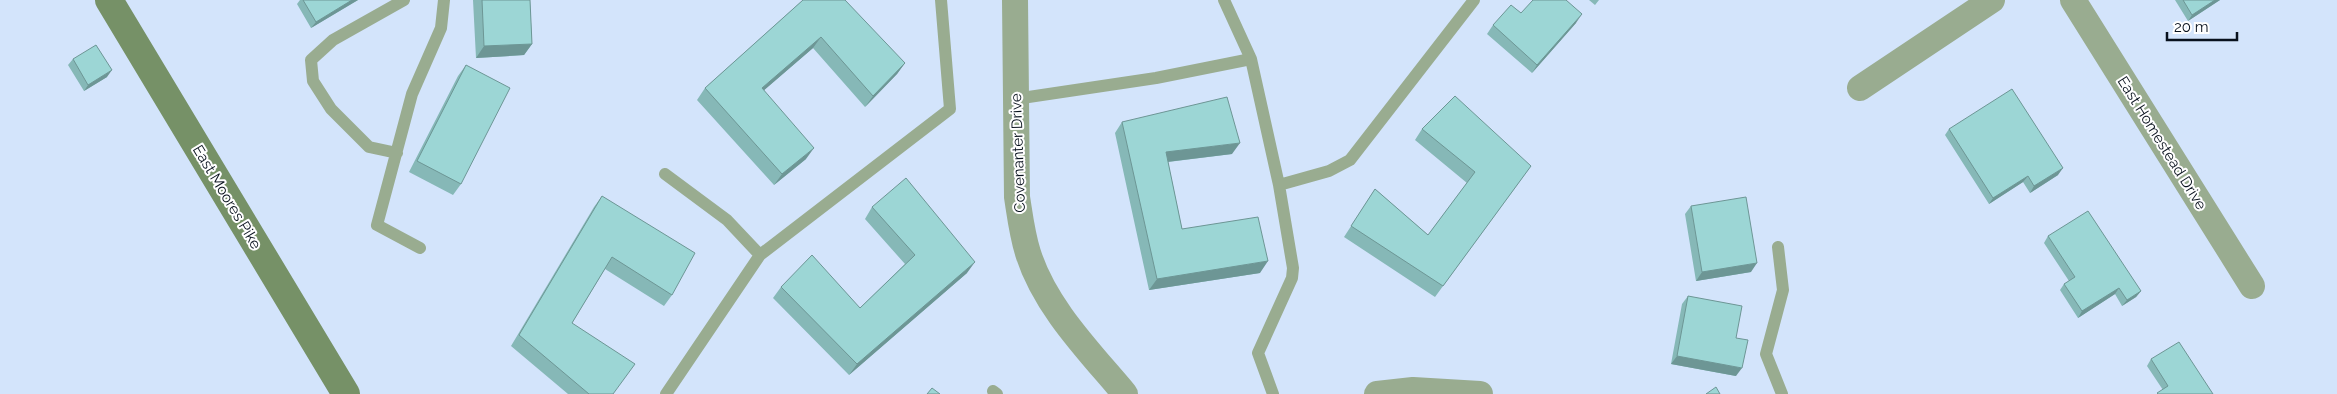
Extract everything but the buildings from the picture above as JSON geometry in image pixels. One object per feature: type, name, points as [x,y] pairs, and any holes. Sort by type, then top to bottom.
[{"type":"main road","name":"East Moores Pike","points":[[109,0],[346,394]]},
{"type":"street","name":"Covenanter Drive","points":[[1015,0],[1017,197],[1021,228],[1028,254],[1041,284],[1056,309],[1125,394]]},
{"type":"street","points":[[1860,88],[1992,0]]},
{"type":"street","name":"East Homestead Drive","points":[[2073,0],[2252,286]]},
{"type":"street","points":[[1377,394],[1413,390],[1480,394]]},
{"type":"lane","points":[[397,152],[369,147],[331,109],[313,82],[311,60],[333,40],[404,0]]},
{"type":"lane","points":[[420,248],[377,225],[412,94],[441,28],[444,0]]},
{"type":"lane","points":[[666,394],[760,255],[950,109],[941,0]]},
{"type":"lane","points":[[1224,0],[1251,59],[1279,185],[1293,268],[1292,278],[1258,353],[1272,394]]},
{"type":"lane","points":[[1279,185],[1330,171],[1350,160],[1474,0]]},
{"type":"lane","points":[[1015,99],[1156,78],[1251,59]]},
{"type":"lane","points":[[665,174],[727,220],[760,255]]},
{"type":"lane","points":[[1778,247],[1783,290],[1766,354],[1782,394]]}]
